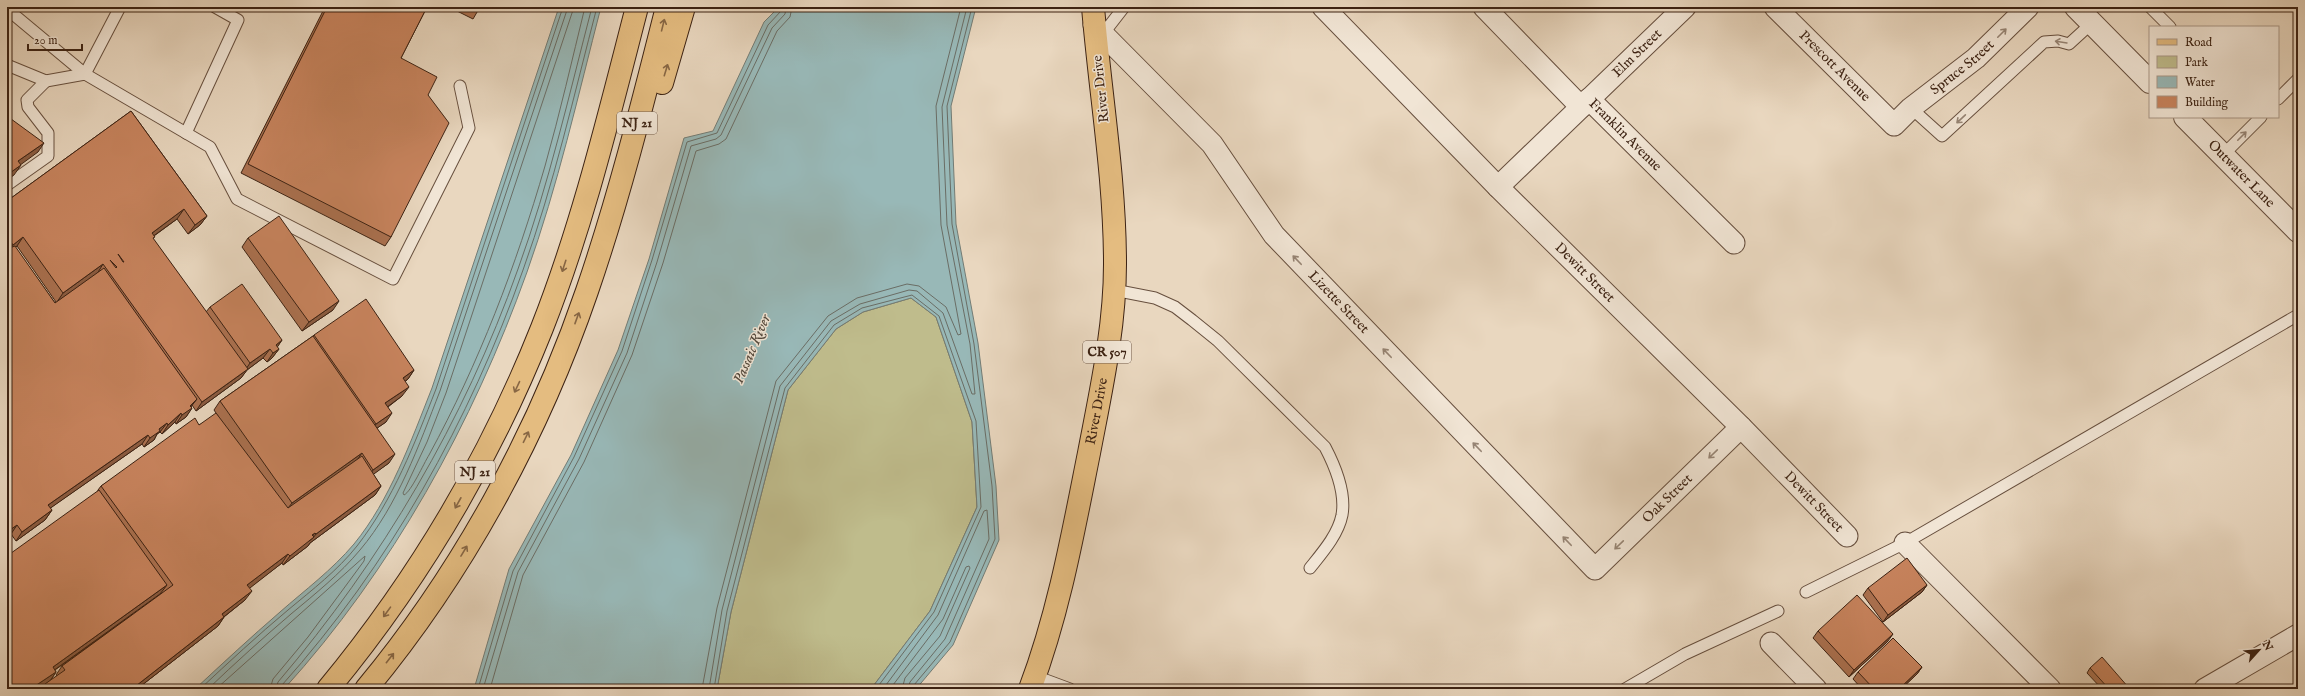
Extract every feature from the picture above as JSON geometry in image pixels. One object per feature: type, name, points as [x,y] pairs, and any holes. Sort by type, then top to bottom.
[{"type":"main road","points":[[577,229],[602,89],[622,7]]},
{"type":"main road","name":"NJ 21","points":[[328,689],[404,589],[456,506],[480,462],[540,334],[577,229],[637,7]]},
{"type":"main road","name":"NJ 21","points":[[366,689],[429,606],[482,521],[506,476],[561,358],[605,238],[667,7]]},
{"type":"main road","points":[[605,238],[654,109],[684,7]]},
{"type":"main road","name":"River Drive","points":[[1033,682],[1047,644],[1071,544],[1105,370],[1114,290],[1115,262],[1097,22]]},
{"type":"street","name":"Dewitt Street","points":[[1323,7],[1498,187],[1741,427],[1847,536]]},
{"type":"street","name":"Franklin Avenue","points":[[1484,7],[1734,243]]},
{"type":"street","name":"Elm Street","points":[[1498,187],[1685,7]]},
{"type":"street","name":"Prescott Avenue","points":[[1775,7],[1894,126]]},
{"type":"street","name":"Spruce Street","points":[[1894,126],[1911,108],[1976,58],[2028,7]]},
{"type":"street","points":[[2083,12],[2149,81]]},
{"type":"street","name":"Lizette Street","points":[[1097,22],[1212,144],[1274,235],[1594,569]]},
{"type":"street","name":"Outwater Lane","points":[[2186,118],[2298,231]]},
{"type":"street","name":"Oak Street","points":[[1594,569],[1741,427]]},
{"type":"street","points":[[1905,543],[2050,689]]},
{"type":"street","points":[[2205,689],[2298,635]]},
{"type":"street","points":[[1771,642],[1816,689]]},
{"type":"lane","points":[[85,74],[120,7]]},
{"type":"lane","points":[[186,133],[238,20],[215,7]]},
{"type":"lane","points":[[1097,22],[1124,7]]},
{"type":"lane","points":[[2150,7],[2169,26]]},
{"type":"lane","points":[[7,9],[85,74],[210,147],[237,199],[393,279],[469,128],[460,86]]},
{"type":"lane","points":[[1911,108],[1942,136],[2044,42],[2058,41],[2069,44],[2083,12]]},
{"type":"lane","points":[[7,65],[46,82]]},
{"type":"lane","points":[[7,185],[48,156],[48,133],[28,106],[27,100],[46,82],[85,74]]},
{"type":"lane","points":[[2279,98],[2298,79]]},
{"type":"lane","points":[[2223,155],[2259,118]]},
{"type":"lane","points":[[1114,290],[1155,298],[1175,307],[1218,341],[1325,447],[1336,467],[1342,515],[1330,542],[1310,568]]},
{"type":"lane","points":[[1806,592],[1905,543],[2298,315]]},
{"type":"lane","points":[[1625,689],[1685,654],[1778,611]]},
{"type":"lane","points":[[1033,682],[1070,689]]},
{"type":"green space","points":[[911,298],[936,317],[972,422],[977,507],[930,611],[871,689],[717,689],[731,612],[788,390],[836,329],[863,312]]},
{"type":"water","points":[[559,7],[601,7],[567,140],[527,272],[481,384],[455,439],[426,492],[394,545],[360,595],[323,643],[284,689],[195,689],[258,631],[328,571],[346,553],[367,527],[389,489],[408,449],[432,388]]},
{"type":"water","name":"Passaic River","points":[[779,7],[976,7],[951,106],[956,224],[978,343],[996,486],[999,540],[953,645],[916,689],[871,689],[930,611],[977,507],[972,422],[936,317],[911,298],[863,312],[836,329],[788,390],[731,612],[717,689],[474,689],[509,569],[571,455],[618,350],[649,259],[684,138],[713,131],[764,22]]},
{"type":"building","points":[[327,7],[427,7],[401,58],[437,77],[428,95],[449,123],[391,237],[248,164]]},
{"type":"building","points":[[131,111],[207,216],[195,225],[184,209],[152,233],[155,237],[153,238],[248,369],[202,402],[103,264],[63,293],[23,237],[13,245],[7,236],[7,201]]},
{"type":"building","points":[[7,116],[44,143],[18,161],[21,165],[7,175]]},
{"type":"building","points":[[279,216],[339,301],[309,322],[248,238]]},
{"type":"building","points":[[15,246],[55,303],[104,268],[197,399],[190,406],[192,408],[182,415],[181,413],[168,425],[167,423],[159,429],[160,431],[150,438],[148,435],[48,505],[52,510],[22,532],[17,525],[7,532],[7,249]]},
{"type":"building","points":[[242,284],[282,340],[276,345],[279,349],[273,353],[270,349],[250,363],[210,307]]},
{"type":"building","points":[[366,299],[414,370],[403,378],[409,387],[385,403],[392,413],[376,424],[314,335]]},
{"type":"building","points":[[313,336],[395,454],[373,470],[362,453],[292,503],[220,401]]},
{"type":"building","points":[[216,413],[288,508],[362,456],[381,486],[316,534],[315,533],[312,535],[314,537],[290,556],[288,554],[247,585],[252,591],[222,614],[224,617],[132,689],[47,689],[48,688],[45,684],[65,670],[62,666],[173,585],[101,486],[195,418],[199,425]]},
{"type":"building","points":[[99,490],[167,585],[53,667],[56,672],[35,686],[37,689],[7,689],[7,556]]},
{"type":"building","points":[[1907,558],[1927,585],[1888,615],[1868,588]]},
{"type":"building","points":[[1857,595],[1893,634],[1854,670],[1818,631]]},
{"type":"building","points":[[1893,638],[1922,667],[1899,689],[1874,689],[1858,672]]},
{"type":"building","points":[[2102,657],[2129,688],[2128,689],[2109,689],[2090,668]]}]
